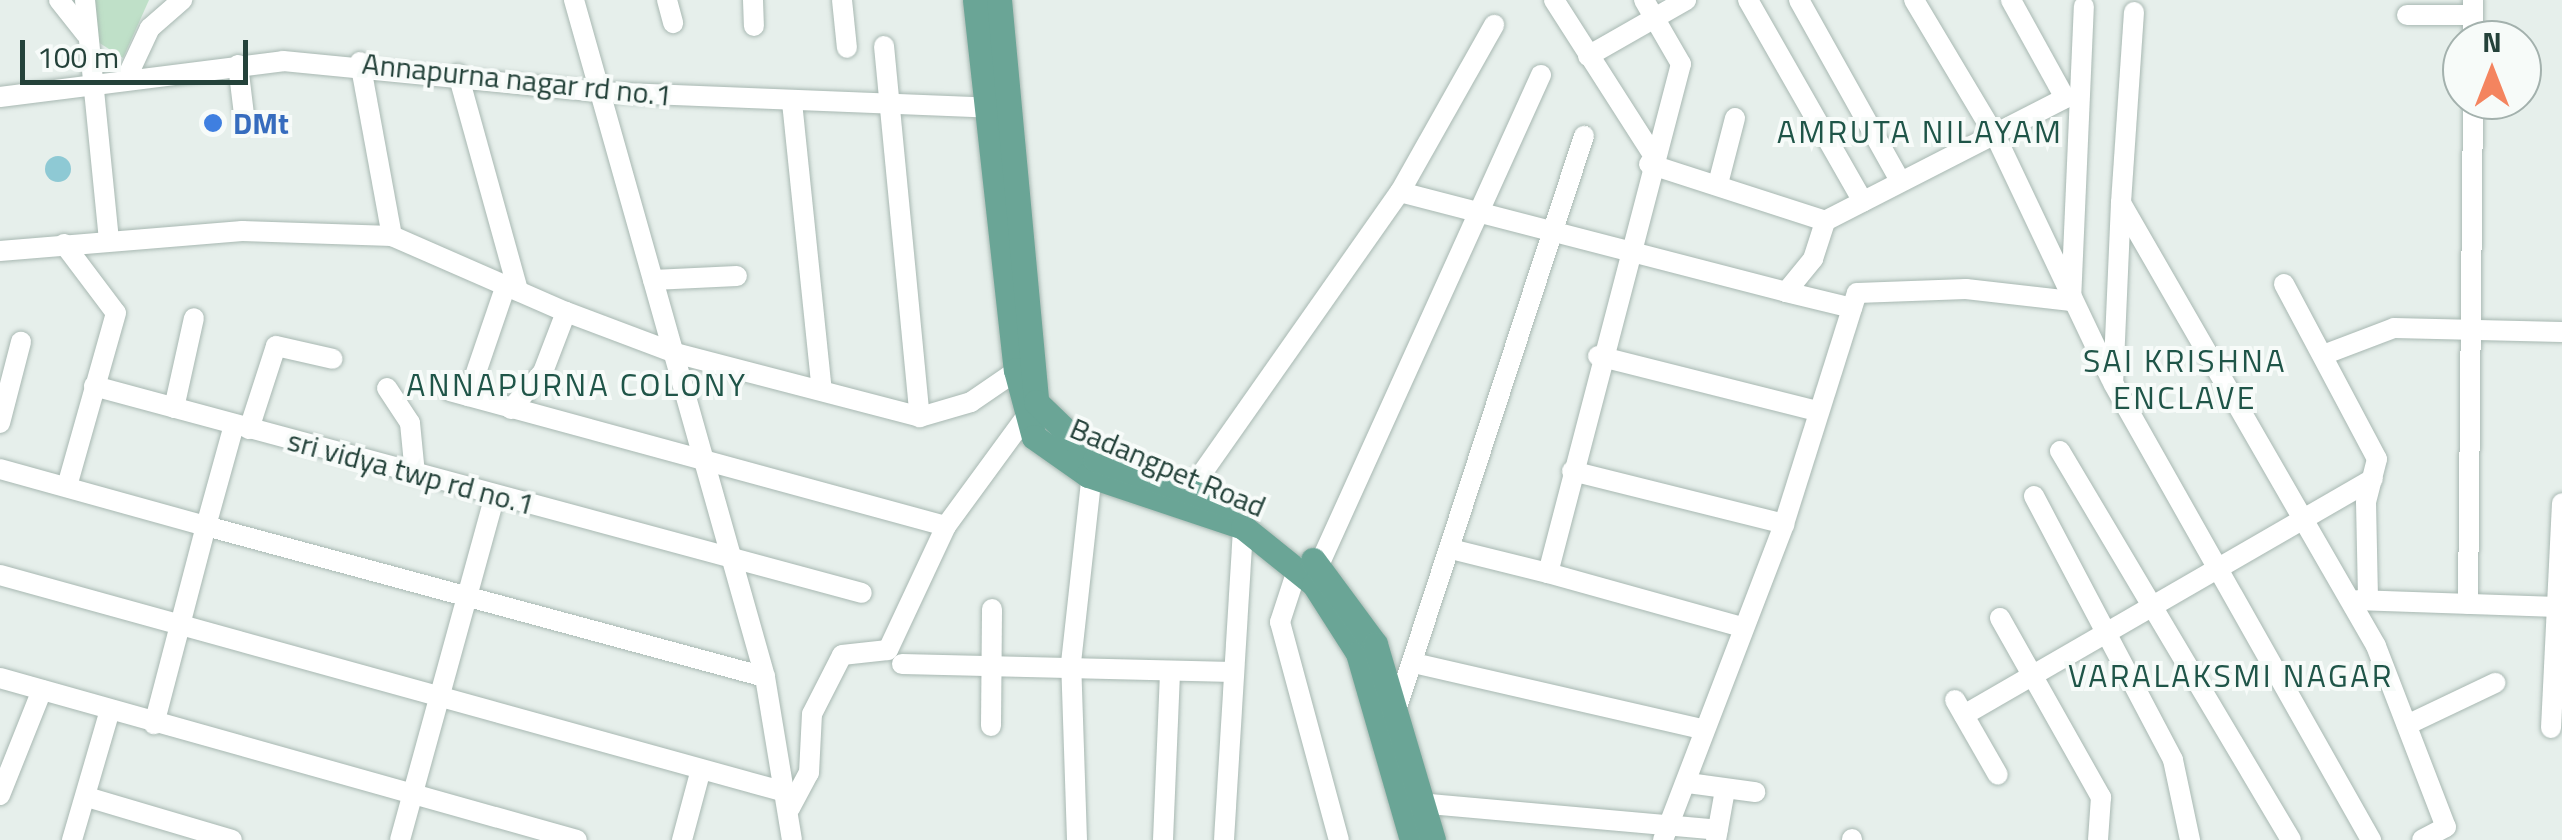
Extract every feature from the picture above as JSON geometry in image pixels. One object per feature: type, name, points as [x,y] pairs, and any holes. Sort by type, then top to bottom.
[{"type":"main road","name":"Badangpet Road","points":[[975,0],[991,43],[1024,366]]},
{"type":"main road","name":"Badangpet Road","points":[[999,0],[991,43],[988,108],[1030,406],[1041,446],[1243,527],[1309,566],[1358,652],[1412,801],[1433,840]]},
{"type":"main road","name":"Badangpet Road","points":[[1092,467],[1191,489],[1256,517],[1366,626],[1397,707],[1412,801],[1412,840]]},
{"type":"street","points":[[59,0],[86,34]]},
{"type":"street","points":[[85,0],[88,86],[109,240]]},
{"type":"street","points":[[127,77],[150,28],[182,0]]},
{"type":"street","points":[[574,0],[596,92],[707,463],[765,677],[790,800],[792,840]]},
{"type":"street","points":[[667,0],[673,23]]},
{"type":"street","points":[[752,0],[754,26]]},
{"type":"street","points":[[842,0],[847,48]]},
{"type":"street","points":[[1554,0],[1651,158],[1825,221]]},
{"type":"street","points":[[1588,56],[1649,9],[1686,0]]},
{"type":"street","points":[[1748,0],[1864,202]]},
{"type":"street","points":[[1799,0],[1900,182]]},
{"type":"street","points":[[1914,0],[1996,139],[2113,383],[2372,840]]},
{"type":"street","points":[[1786,292],[1813,259],[1825,221],[1996,139],[2065,98],[2011,0]]},
{"type":"street","points":[[2071,301],[2084,6]]},
{"type":"street","points":[[2408,15],[2473,8]]},
{"type":"street","points":[[1548,574],[1598,356],[1651,158],[1681,64],[1649,9]]},
{"type":"street","points":[[2113,383],[2134,12]]},
{"type":"street","points":[[1191,489],[1400,192],[1494,25]]},
{"type":"street","points":[[884,46],[920,417]]},
{"type":"street","points":[[360,62],[392,236]]},
{"type":"street","name":"Annapurna nagar rd no.1","points":[[0,97],[238,64],[360,62],[596,92],[888,109],[988,108]]},
{"type":"street","points":[[238,64],[245,123]]},
{"type":"street","points":[[458,74],[512,288],[459,394],[946,526]]},
{"type":"street","points":[[1338,840],[1280,622],[1541,76]]},
{"type":"street","points":[[792,102],[821,385]]},
{"type":"street","points":[[1719,180],[1735,118]]},
{"type":"street","points":[[2468,604],[2473,120]]},
{"type":"street","points":[[1397,707],[1418,664],[1456,550],[1584,136]]},
{"type":"street","points":[[1400,192],[1472,216],[1625,256],[1852,308]]},
{"type":"street","points":[[2121,204],[2359,600],[2446,827],[2422,840]]},
{"type":"street","points":[[0,252],[242,231],[392,236],[566,312],[675,353],[821,385],[920,417],[971,402],[1024,366]]},
{"type":"street","points":[[64,244],[116,310],[66,486]]},
{"type":"street","points":[[653,280],[737,276]]},
{"type":"street","points":[[2284,284],[2378,459],[2372,479],[2359,600]]},
{"type":"street","points":[[1666,834],[1688,782],[1702,729],[1784,524],[1852,308],[1866,288],[2071,301]]},
{"type":"street","points":[[511,409],[543,372],[566,312]]},
{"type":"street","points":[[174,408],[194,318]]},
{"type":"street","points":[[2323,355],[2394,328],[2562,332]]},
{"type":"street","points":[[0,422],[21,342]]},
{"type":"street","points":[[154,724],[206,526],[276,346],[333,359]]},
{"type":"street","points":[[1598,356],[1818,411]]},
{"type":"street","name":"sri vidya twp rd no.1","points":[[94,386],[495,496],[730,554],[862,593]]},
{"type":"street","points":[[387,388],[410,423],[414,474]]},
{"type":"street","points":[[790,800],[809,772],[812,714],[842,655],[888,650],[946,526],[1030,406]]},
{"type":"street","points":[[2060,451],[2158,610],[2291,840]]},
{"type":"street","points":[[1077,840],[1071,663],[1092,467]]},
{"type":"street","points":[[0,470],[765,677]]},
{"type":"street","points":[[1572,471],[1784,524]]},
{"type":"street","points":[[1998,775],[1959,708],[2029,674],[2104,630],[2158,610],[2309,522],[2372,479]]},
{"type":"street","points":[[400,840],[495,496]]},
{"type":"street","points":[[2034,496],[2173,760],[2190,840]]},
{"type":"street","points":[[2551,728],[2560,607],[2562,503]]},
{"type":"street","points":[[1224,840],[1243,527]]},
{"type":"street","points":[[1456,550],[1742,627]]},
{"type":"street","points":[[0,576],[442,694],[701,769],[790,800]]},
{"type":"street","points":[[2359,600],[2560,607]]},
{"type":"street","points":[[991,726],[992,609]]},
{"type":"street","points":[[2000,618],[2101,797],[2098,840]]},
{"type":"street","points":[[902,664],[1071,663],[1170,673],[1234,672]]},
{"type":"street","points":[[1418,664],[1702,729]]},
{"type":"street","points":[[1164,840],[1170,673]]},
{"type":"street","points":[[0,678],[576,840]]},
{"type":"street","points":[[2408,725],[2495,683]]},
{"type":"street","points":[[0,795],[42,690]]},
{"type":"street","points":[[72,840],[110,710]]},
{"type":"street","points":[[682,840],[701,769]]},
{"type":"street","points":[[1688,782],[1755,792]]},
{"type":"street","points":[[1412,801],[1666,834],[1717,835],[1725,790]]},
{"type":"street","points":[[86,798],[232,840]]},
{"type":"green space","points":[[90,0],[149,0],[123,58],[98,42]]},
{"type":"water","points":[[58,156],[67,160],[71,169],[67,178],[58,182],[49,178],[45,169],[49,160]]},
{"type":"place","name":"DMt","points":[[213,123]]},
{"type":"district","name":"AMRUTA NILAYAM","points":[[1920,131]]},
{"type":"district","name":"SAI KRISHNA ENCLAVE","points":[[2185,380]]},
{"type":"district","name":"ANNAPURNA COLONY","points":[[577,384]]},
{"type":"district","name":"VARALAKSMI NAGAR","points":[[2231,675]]}]
